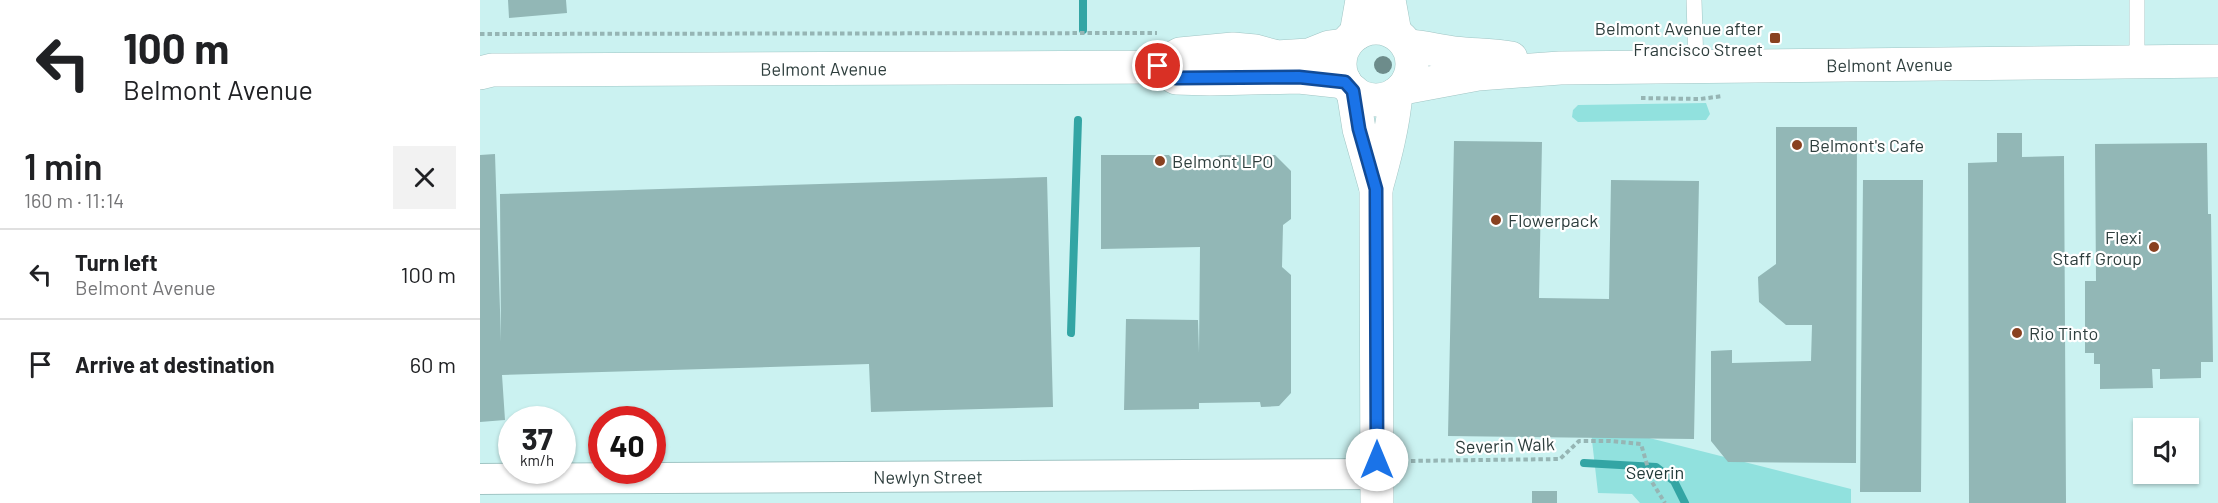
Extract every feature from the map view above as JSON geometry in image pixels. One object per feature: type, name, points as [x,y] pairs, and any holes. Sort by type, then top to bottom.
[{"type":"main road","points":[[1362,0],[1340,64],[1349,87],[1376,189],[1377,475]]},
{"type":"main road","points":[[1349,87],[1362,98],[1386,99],[1399,91],[1411,75],[1412,60],[1401,39],[1389,0]]},
{"type":"main road","points":[[1350,40],[1368,29],[1375,28],[1382,28],[1401,39]]},
{"type":"main road","name":"Belmont Avenue","points":[[1401,39],[1455,53],[1489,54],[1560,68]]},
{"type":"main road","name":"Belmont Avenue","points":[[483,70],[1158,66],[1180,54],[1233,49],[1255,51],[1277,57],[1309,55],[1350,40]]},
{"type":"main road","name":"Belmont Avenue","points":[[1399,91],[1478,74],[1560,68],[2218,60]]},
{"type":"main road","name":"Belmont Avenue","points":[[1158,66],[1176,78],[1299,77],[1349,87]]},
{"type":"main road","points":[[1376,189],[1388,146],[1399,91]]},
{"type":"street","name":"Newlyn Street","points":[[480,479],[1377,475]]},
{"type":"lane","points":[[1694,0],[1696,66]]},
{"type":"lane","points":[[2137,0],[2137,60]]},
{"type":"path","points":[[480,34],[1164,33]]},
{"type":"path","name":"Severin Walk","points":[[1377,475],[1395,451],[1407,461],[1560,459],[1579,441],[1641,444],[1652,482],[1665,503]]},
{"type":"green space","points":[[1706,103],[1710,114],[1706,120],[1578,122],[1572,117],[1573,110],[1578,105]]},
{"type":"green space","name":"Severin","points":[[1590,423],[1851,489],[1851,503],[1640,503],[1632,494],[1598,493]]},
{"type":"building","points":[[508,0],[566,0],[567,13],[509,18]]},
{"type":"building","points":[[1776,127],[1857,127],[1856,463],[1728,462],[1711,441],[1711,351],[1732,350],[1732,363],[1811,361],[1812,325],[1786,325],[1759,302],[1758,277],[1776,264]]},
{"type":"building","name":"Rio Tinto","points":[[1997,133],[2022,133],[2022,157],[2064,156],[2066,503],[1969,503],[1968,163],[1997,162]]},
{"type":"building","points":[[1454,141],[1542,142],[1539,298],[1609,299],[1611,180],[1699,181],[1694,439],[1448,436]]},
{"type":"building","name":"Flexi Staff Group","points":[[2207,143],[2208,214],[2211,214],[2213,362],[2201,362],[2201,378],[2160,379],[2160,369],[2152,369],[2153,388],[2100,389],[2100,364],[2094,364],[2094,353],[2085,353],[2085,281],[2096,281],[2095,144]]},
{"type":"building","points":[[495,154],[501,341],[500,194],[1047,177],[1053,407],[871,412],[869,364],[502,375],[504,406],[498,406],[498,421],[480,422],[480,155]]},
{"type":"building","points":[[1101,155],[1169,155],[1175,162],[1212,161],[1220,155],[1275,155],[1291,171],[1291,219],[1283,225],[1282,267],[1291,275],[1291,393],[1279,406],[1261,407],[1260,402],[1199,403],[1199,409],[1124,410],[1126,319],[1198,320],[1199,353],[1200,247],[1101,249]]},
{"type":"building","points":[[1863,180],[1923,180],[1921,492],[1860,492]]},
{"type":"building","points":[[1532,491],[1557,491],[1557,503],[1532,503]]},
{"type":"waterway","points":[[1083,0],[1083,30]]},
{"type":"waterway","points":[[1071,333],[1078,120]]},
{"type":"waterway","points":[[1584,463],[1656,467],[1674,481],[1685,503]]},
{"type":"place","name":"Belmont Avenue after Francisco Street","points":[[1775,38]]},
{"type":"place","name":"Belmont's Cafe","points":[[1797,145]]},
{"type":"place","name":"Belmont LPO","points":[[1160,161]]},
{"type":"place","name":"Flowerpack","points":[[1496,220]]},
{"type":"place","name":"Flexi Staff Group","points":[[2154,247]]},
{"type":"place","name":"Rio Tinto","points":[[2017,333]]},
{"type":"route","points":[[1158,66],[1176,78],[1299,77],[1345,82],[1353,91],[1359,129],[1376,189],[1377,460]]}]
